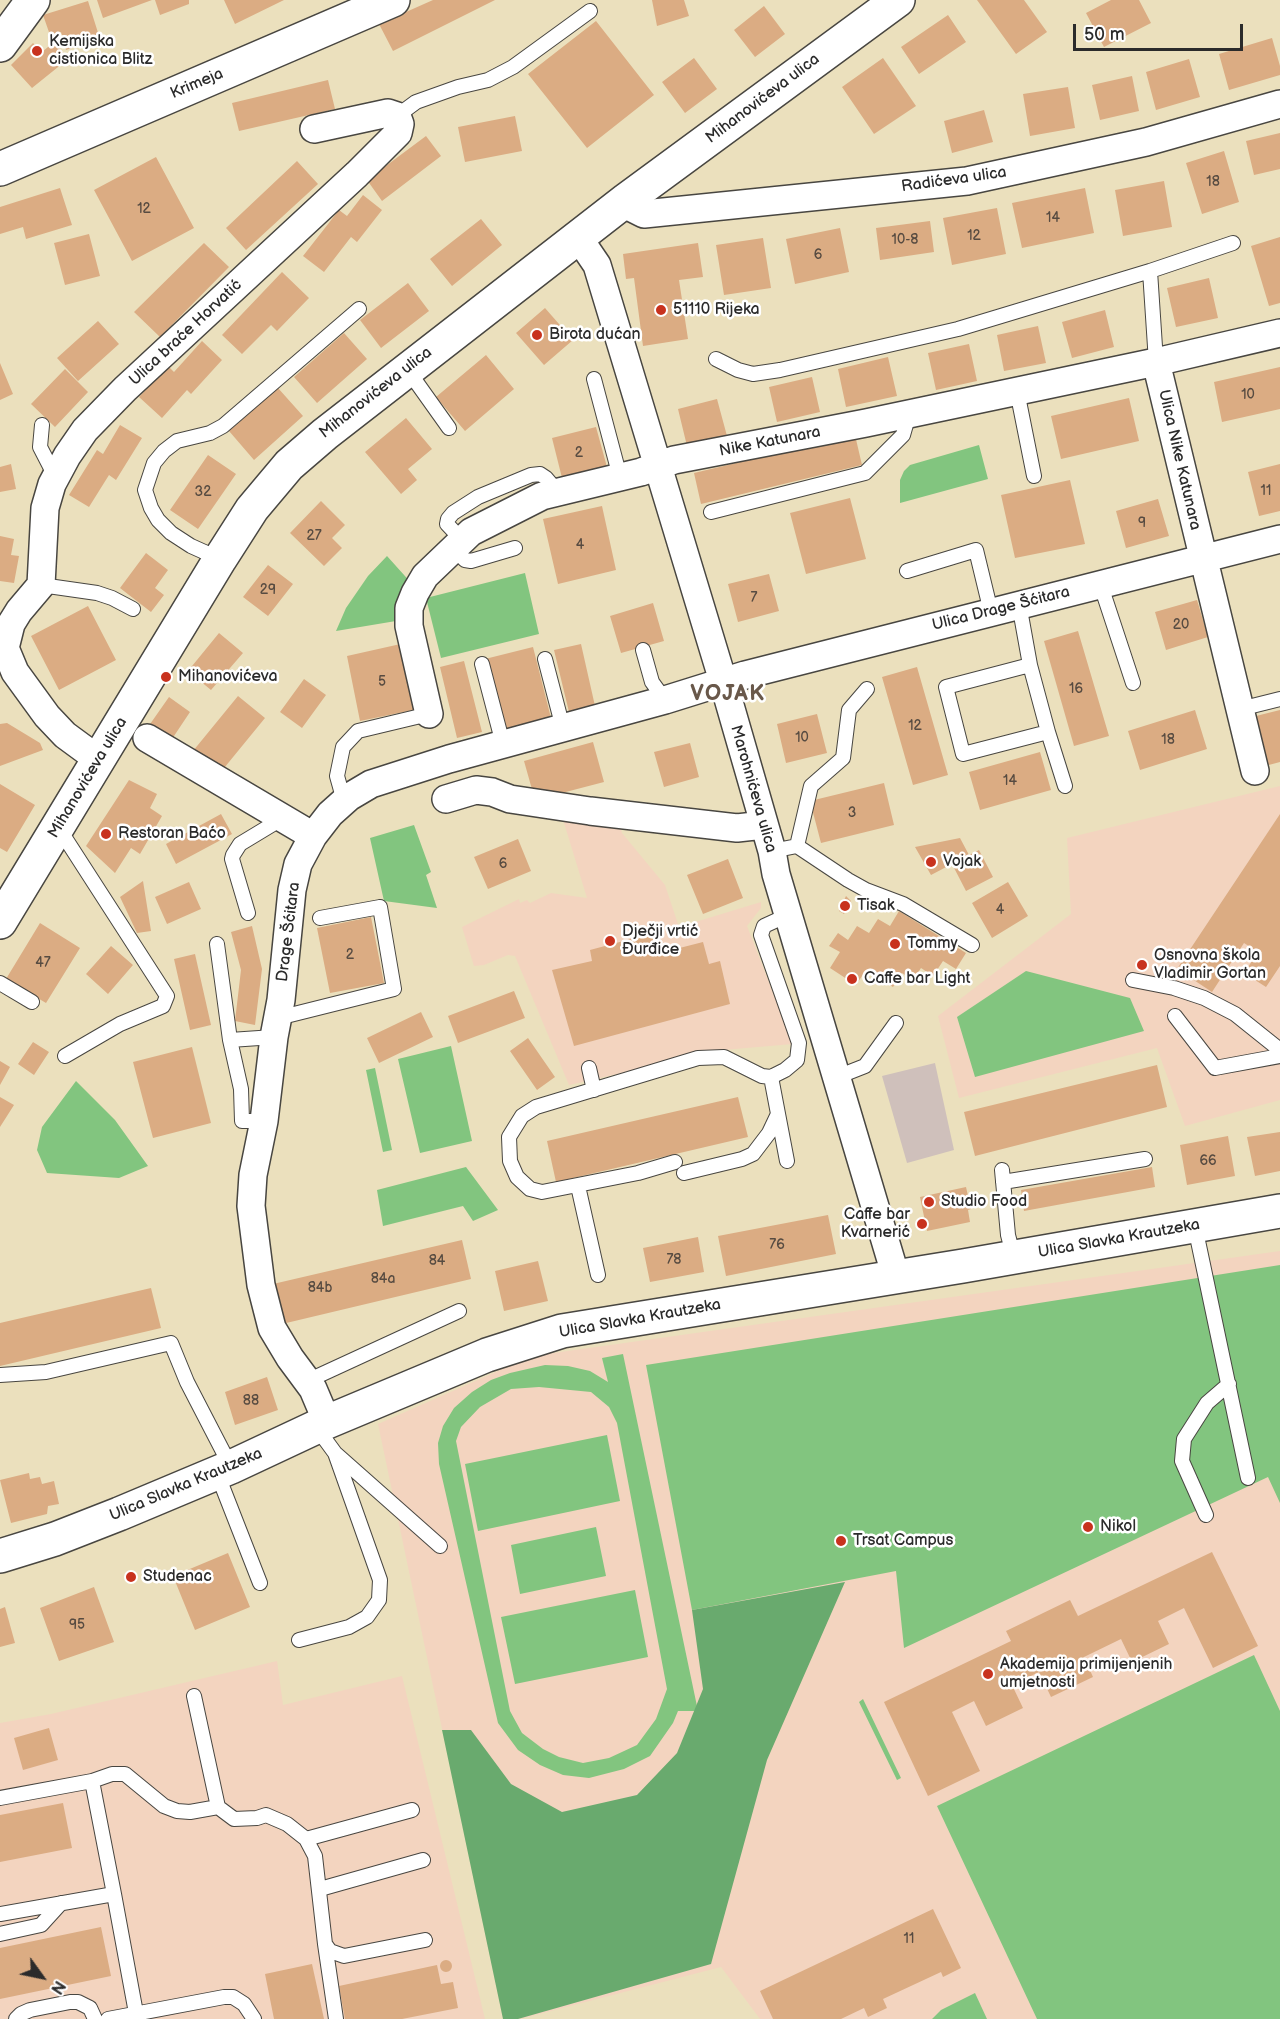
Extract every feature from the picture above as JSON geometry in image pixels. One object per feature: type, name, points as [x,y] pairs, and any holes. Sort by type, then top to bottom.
[{"type":"street","points":[[0,45],[33,0]]},
{"type":"street","name":"Krimeja","points":[[0,169],[393,0]]},
{"type":"street","name":"Mihanovićeva ulica","points":[[8,903],[58,827],[252,509],[289,465],[324,434],[626,200],[898,0]]},
{"type":"street","name":"Radićeva ulica","points":[[626,200],[632,208],[644,214],[967,181],[1154,140],[1280,104]]},
{"type":"street","points":[[314,129],[388,112],[397,116]]},
{"type":"street","name":"Ulica braće Horvatić","points":[[41,585],[45,508],[56,477],[85,430],[125,389],[336,194],[398,133],[400,124],[397,116]]},
{"type":"street","name":"Marohnićeva ulica","points":[[578,237],[597,265],[723,681],[764,825],[784,849],[788,915],[896,1277]]},
{"type":"street","name":"Nike Katunara","points":[[429,714],[409,626],[409,608],[425,576],[471,532],[542,496],[620,477],[674,460],[909,414],[1156,362],[1280,333]]},
{"type":"street","name":"Ulica Nike Katunara","points":[[1156,362],[1255,771]]},
{"type":"street","name":"Ulica Drage Šćitara","points":[[723,681],[1202,557],[1280,539]]},
{"type":"street","points":[[41,585],[11,624],[5,648],[5,664],[15,672],[47,716],[65,735],[99,760]]},
{"type":"street","name":"Drage Šćitara","points":[[326,1434],[313,1389],[272,1328],[261,1285],[251,1206],[253,1174],[264,1121],[292,890],[298,864],[313,836],[330,814],[344,801],[371,784],[503,744],[665,700],[723,681]]},
{"type":"street","points":[[147,738],[313,836]]},
{"type":"street","points":[[446,799],[476,790],[492,792],[510,799],[590,811],[738,828],[764,825]]},
{"type":"street","name":"Ulica Slavka Krautzeka","points":[[0,1556],[55,1539],[224,1470],[326,1434],[487,1354],[562,1331],[1014,1258],[1280,1211]]},
{"type":"lane","points":[[397,116],[416,102],[458,87],[488,80],[513,67],[590,11]]},
{"type":"lane","points":[[716,359],[738,370],[753,374],[780,370],[958,329],[1150,271],[1233,243]]},
{"type":"lane","points":[[1150,271],[1156,362]]},
{"type":"lane","points":[[220,559],[190,546],[171,533],[158,520],[145,490],[154,463],[177,441],[210,433],[223,426],[359,309]]},
{"type":"lane","points":[[407,369],[449,428]]},
{"type":"lane","points":[[594,380],[620,477]]},
{"type":"lane","points":[[1017,391],[1034,476]]},
{"type":"lane","points":[[711,512],[865,473],[903,435],[909,414]]},
{"type":"lane","points":[[42,425],[40,447],[56,477]]},
{"type":"lane","points":[[458,544],[461,558],[471,561],[515,548]]},
{"type":"lane","points":[[907,570],[976,550],[991,612]]},
{"type":"lane","points":[[1100,584],[1133,683]]},
{"type":"lane","points":[[41,585],[97,592],[133,609]]},
{"type":"lane","points":[[1019,604],[1030,665],[1065,786]]},
{"type":"lane","points":[[644,650],[652,682],[665,700]]},
{"type":"lane","points":[[545,659],[562,728]]},
{"type":"lane","points":[[482,664],[503,744]]},
{"type":"lane","points":[[1030,665],[946,687],[963,754],[1048,732]]},
{"type":"lane","points":[[867,689],[849,710],[843,758],[812,786],[784,849],[866,890],[903,904],[972,945]]},
{"type":"lane","points":[[1240,709],[1280,699]]},
{"type":"lane","points":[[344,801],[337,776],[343,747],[358,730],[429,714]]},
{"type":"lane","points":[[248,913],[232,859],[240,844],[283,818]]},
{"type":"lane","points":[[58,827],[167,996],[163,1006],[120,1024],[65,1056]]},
{"type":"lane","points":[[230,1040],[394,989],[380,907],[320,918]]},
{"type":"lane","points":[[777,1114],[769,1133],[753,1154],[742,1159],[542,1192],[530,1189],[517,1177],[510,1161],[509,1137],[522,1116],[536,1107],[698,1058],[723,1057],[762,1076],[771,1077],[785,1070],[797,1060],[799,1043],[761,935],[764,926],[788,915]]},
{"type":"lane","points":[[217,944],[230,1040],[241,1089],[242,1121],[264,1121]]},
{"type":"lane","points":[[1132,980],[1174,988],[1204,998],[1234,1014],[1280,1050]]},
{"type":"lane","points":[[0,983],[32,1002]]},
{"type":"lane","points":[[1175,1016],[1215,1068],[1280,1056]]},
{"type":"lane","points":[[837,1077],[865,1066],[896,1023]]},
{"type":"lane","points":[[589,1068],[594,1090]]},
{"type":"lane","points":[[771,1077],[787,1161]]},
{"type":"lane","points":[[1014,1258],[1008,1235],[1002,1176],[1145,1159]]},
{"type":"lane","points":[[578,1186],[598,1275]]},
{"type":"lane","points":[[1197,1226],[1198,1241],[1248,1478]]},
{"type":"lane","points":[[307,1381],[459,1311]]},
{"type":"lane","points":[[0,1375],[46,1372],[171,1343],[224,1470],[260,1583]]},
{"type":"lane","points":[[1206,1515],[1182,1461],[1184,1439],[1207,1403],[1229,1384]]},
{"type":"lane","points":[[326,1434],[440,1546]]},
{"type":"lane","points":[[299,1640],[348,1627],[367,1617],[379,1600],[380,1580],[326,1434]]},
{"type":"lane","points":[[194,1696],[218,1807],[234,1819],[257,1818],[266,1815],[287,1824],[306,1839],[315,1856],[336,2019]]},
{"type":"lane","points":[[0,1798],[92,1781],[112,1774],[125,1774],[165,1806],[177,1811],[190,1812],[218,1807]]},
{"type":"lane","points":[[92,1781],[136,2013]]},
{"type":"lane","points":[[306,1839],[412,1810]]},
{"type":"lane","points":[[320,1889],[423,1860]]},
{"type":"lane","points":[[0,1914],[114,1894]]},
{"type":"lane","points":[[0,1934],[41,1925],[61,1903]]},
{"type":"lane","points":[[325,1944],[330,1951],[344,1956],[425,1940]]},
{"type":"lane","points":[[108,2019],[136,2013],[163,2013],[212,1998],[233,1997],[244,2004],[254,2019]]},
{"type":"lane","points":[[16,2019],[30,2010],[70,2002],[78,2002],[90,2008],[95,2019]]},
{"type":"shaded area","name":"Osnovna škola Vladimir Gortan","points":[[1280,786],[1280,1100],[1185,1126],[1157,1048],[959,1098],[938,1016],[1071,914],[1067,838]]},
{"type":"shaded area","name":"Dječji vrtić Đurđice","points":[[561,813],[620,825],[622,833],[665,885],[679,927],[761,902],[761,908],[747,926],[793,1044],[723,1050],[569,1085],[515,956],[508,955],[484,965],[474,966],[462,927],[519,899],[520,903],[527,900],[530,903],[551,893],[587,898]]},
{"type":"shaded area","points":[[935,1063],[954,1150],[907,1163],[882,1076]]},
{"type":"shaded area","name":"Trsat Campus","points":[[1280,1251],[1280,2019],[760,2019],[721,1967],[520,2019],[503,2019],[378,1424],[532,1356]]},
{"type":"shaded area","points":[[277,1661],[283,1705],[402,1676],[485,2019],[0,2019],[0,1723],[51,1714]]},
{"type":"green space","points":[[979,445],[988,479],[900,503],[900,480],[910,465]]},
{"type":"green space","points":[[387,556],[413,585],[402,620],[336,631],[346,608],[368,576]]},
{"type":"green space","points":[[525,573],[539,634],[441,658],[426,598]]},
{"type":"green space","points":[[414,825],[431,872],[426,875],[437,908],[384,901],[370,838]]},
{"type":"green space","points":[[1026,971],[1130,998],[1144,1031],[975,1077],[957,1017]]},
{"type":"green space","points":[[451,1046],[472,1141],[420,1153],[398,1059]]},
{"type":"green space","points":[[375,1068],[392,1150],[383,1152],[366,1070]]},
{"type":"green space","points":[[76,1081],[115,1120],[148,1166],[119,1178],[47,1173],[37,1150],[42,1127]]},
{"type":"green space","points":[[466,1167],[498,1210],[473,1221],[463,1206],[383,1226],[377,1190]]},
{"type":"green space","points":[[1280,1265],[1280,1503],[1268,1477],[904,1648],[896,1571],[692,1610],[646,1365]]},
{"type":"green space","points":[[623,1354],[698,1711],[678,1711],[673,1723],[650,1756],[624,1769],[589,1778],[563,1775],[540,1765],[518,1750],[498,1723],[439,1464],[438,1443],[443,1426],[454,1408],[472,1392],[491,1380],[545,1365],[568,1366],[590,1371],[608,1382],[602,1358]],"holes":[[[539,1387],[591,1392],[609,1407],[617,1423],[667,1689],[656,1719],[637,1745],[609,1758],[583,1763],[559,1757],[543,1749],[522,1733],[510,1711],[456,1441],[461,1427],[480,1407],[511,1389]]]},
{"type":"green space","points":[[607,1435],[620,1501],[478,1531],[465,1464]]},
{"type":"green space","points":[[596,1527],[606,1576],[520,1594],[511,1545]]},
{"type":"green space","points":[[845,1582],[767,1760],[711,1964],[518,2019],[503,2019],[442,1730],[471,1730],[511,1784],[562,1812],[637,1795],[677,1753],[703,1689],[692,1610]]},
{"type":"green space","points":[[635,1590],[648,1657],[515,1684],[501,1617]]},
{"type":"green space","points":[[1254,1655],[1280,1711],[1280,2019],[1037,2019],[937,1806]]},
{"type":"green space","points":[[863,1699],[901,1778],[897,1780],[859,1702]]},
{"type":"green space","points":[[975,1993],[987,2019],[932,2019],[941,2010]]},
{"type":"building","points":[[97,0],[152,0],[103,18]]},
{"type":"building","points":[[155,0],[189,0],[189,4],[160,15]]},
{"type":"building","points":[[224,0],[284,0],[235,24]]},
{"type":"building","points":[[433,0],[495,0],[393,51],[379,24]]},
{"type":"building","points":[[652,0],[684,0],[689,16],[657,26]]},
{"type":"building","points":[[977,0],[1024,0],[1047,32],[1016,54]]},
{"type":"building","points":[[1111,0],[1139,0],[1151,23],[1104,47],[1086,13]]},
{"type":"building","points":[[88,1],[100,39],[66,50],[61,32],[50,35],[43,15]]},
{"type":"building","points":[[764,6],[785,34],[755,57],[734,30]]},
{"type":"building","points":[[948,15],[966,42],[919,74],[901,47]]},
{"type":"building","points":[[596,21],[654,95],[587,148],[528,74]]},
{"type":"building","points":[[1272,38],[1280,66],[1280,75],[1229,90],[1219,54]]},
{"type":"building","points":[[54,42],[68,59],[32,88],[11,65],[33,43],[42,52]]},
{"type":"building","points":[[694,58],[717,89],[685,113],[662,82]]},
{"type":"building","points":[[883,58],[916,106],[874,134],[842,87]]},
{"type":"building","points":[[1189,59],[1200,97],[1156,110],[1146,72]]},
{"type":"building","points":[[1132,76],[1139,111],[1100,120],[1092,85]]},
{"type":"building","points":[[328,80],[335,109],[239,131],[232,103]]},
{"type":"building","points":[[1068,87],[1075,128],[1030,136],[1023,94]]},
{"type":"building","points":[[984,110],[993,142],[952,153],[944,121]]},
{"type":"building","points":[[515,116],[522,151],[465,162],[458,127]]},
{"type":"building","points":[[1280,133],[1280,169],[1254,175],[1246,141]]},
{"type":"building","points":[[426,136],[441,156],[382,201],[367,180]]},
{"type":"building","points":[[1224,151],[1239,202],[1202,214],[1186,163]]},
{"type":"building","points":[[156,157],[194,228],[132,261],[94,190]]},
{"type":"building","points":[[297,161],[318,184],[246,250],[226,228]]},
{"type":"building","points":[[1164,181],[1172,227],[1123,236],[1115,190]]},
{"type":"building","points":[[60,188],[72,225],[26,239],[23,227],[0,234],[0,207]]},
{"type":"building","points":[[1085,188],[1094,233],[1022,248],[1012,203]]},
{"type":"building","points":[[363,195],[382,210],[357,242],[351,237],[324,272],[303,256],[339,210],[347,216]]},
{"type":"building","points":[[997,208],[1006,254],[952,265],[943,218]]},
{"type":"building","points":[[481,219],[502,245],[452,286],[430,259]]},
{"type":"building","points":[[930,221],[934,252],[880,260],[876,228]]},
{"type":"building","points":[[840,228],[849,272],[795,284],[786,239]]},
{"type":"building","points":[[89,234],[100,276],[65,285],[54,243]]},
{"type":"building","points":[[1280,237],[1280,303],[1269,306],[1251,246]]},
{"type":"building","points":[[763,238],[771,288],[724,295],[716,245]]},
{"type":"building","points":[[204,243],[229,267],[160,337],[134,312]]},
{"type":"building","name":"51110 Rijeka","points":[[698,243],[703,277],[679,280],[688,339],[643,346],[634,278],[626,279],[623,254]]},
{"type":"building","points":[[282,272],[309,298],[277,331],[271,325],[242,354],[222,335]]},
{"type":"building","points":[[1209,278],[1218,318],[1176,327],[1167,288]]},
{"type":"building","points":[[408,283],[429,311],[381,348],[360,320]]},
{"type":"building","points":[[545,308],[573,340],[544,365],[516,333]]},
{"type":"building","points":[[1105,310],[1114,347],[1072,358],[1062,322]]},
{"type":"building","points":[[98,321],[119,344],[78,381],[57,358]]},
{"type":"building","points":[[1038,326],[1046,363],[1004,371],[997,335]]},
{"type":"building","points":[[344,333],[367,359],[317,403],[294,377]]},
{"type":"building","points":[[202,341],[222,360],[191,394],[187,390],[162,418],[139,397],[168,366],[174,372]]},
{"type":"building","points":[[969,344],[977,381],[936,390],[928,353]]},
{"type":"building","points":[[486,355],[514,389],[465,431],[436,397]]},
{"type":"building","points":[[888,357],[897,396],[846,407],[838,369]]},
{"type":"building","points":[[0,363],[13,394],[0,400]]},
{"type":"building","points":[[1280,367],[1280,409],[1222,422],[1214,382]]},
{"type":"building","points":[[65,369],[88,392],[55,427],[31,404]]},
{"type":"building","points":[[812,377],[820,412],[777,422],[769,387]]},
{"type":"building","points":[[278,388],[303,416],[254,460],[229,431]]},
{"type":"building","points":[[1129,398],[1139,441],[1061,459],[1051,416]]},
{"type":"building","points":[[717,399],[727,436],[687,446],[678,409]]},
{"type":"building","points":[[406,418],[432,449],[408,469],[417,480],[401,494],[365,452]]},
{"type":"building","points":[[120,425],[142,438],[116,480],[109,475],[89,507],[69,495],[97,450],[103,454]]},
{"type":"building","points":[[596,427],[607,467],[562,478],[552,438]]},
{"type":"building","points":[[855,435],[862,465],[701,504],[694,473]]},
{"type":"building","points":[[208,455],[236,474],[198,529],[170,510]]},
{"type":"building","points":[[11,464],[16,489],[0,492],[0,467]]},
{"type":"building","points":[[1280,464],[1280,511],[1259,516],[1248,472]]},
{"type":"building","points":[[1070,480],[1085,544],[1015,558],[1001,495]]},
{"type":"building","points":[[850,498],[866,559],[806,574],[790,513]]},
{"type":"building","points":[[1158,499],[1169,536],[1126,548],[1116,511]]},
{"type":"building","points":[[321,501],[345,525],[332,538],[342,548],[324,566],[290,533]]},
{"type":"building","points":[[602,506],[616,570],[558,584],[543,519]]},
{"type":"building","points":[[0,536],[14,539],[11,555],[19,556],[14,583],[0,581]]},
{"type":"building","points":[[146,553],[168,570],[155,588],[164,595],[151,612],[120,588]]},
{"type":"building","points":[[268,565],[293,584],[268,616],[243,597]]},
{"type":"building","points":[[769,574],[779,611],[738,622],[728,584]]},
{"type":"building","points":[[1197,600],[1208,637],[1166,650],[1155,612]]},
{"type":"building","points":[[653,603],[664,641],[621,653],[610,616]]},
{"type":"building","points":[[88,606],[116,660],[59,690],[31,636]]},
{"type":"building","points":[[1078,631],[1109,736],[1074,746],[1044,641]]},
{"type":"building","points":[[219,633],[243,653],[211,690],[188,671]]},
{"type":"building","points":[[405,643],[418,709],[360,721],[347,656]]},
{"type":"building","points":[[581,644],[595,706],[569,712],[554,650]]},
{"type":"building","points":[[533,647],[551,718],[502,730],[485,659]]},
{"type":"building","points":[[464,661],[482,732],[457,738],[440,667]]},
{"type":"building","points":[[917,667],[948,775],[913,785],[882,677]]},
{"type":"building","points":[[304,679],[326,695],[302,728],[280,712]]},
{"type":"building","points":[[238,696],[265,718],[220,773],[193,751]]},
{"type":"building","points":[[169,697],[190,712],[170,742],[148,727]]},
{"type":"building","points":[[1195,710],[1207,749],[1140,770],[1128,731]]},
{"type":"building","points":[[1280,710],[1280,762],[1265,766],[1252,717]]},
{"type":"building","points":[[817,714],[827,753],[786,763],[777,724]]},
{"type":"building","points":[[7,723],[40,743],[43,750],[0,766],[0,724]]},
{"type":"building","points":[[593,742],[604,782],[535,800],[524,761]]},
{"type":"building","points":[[690,743],[699,777],[664,787],[654,752]]},
{"type":"building","points":[[1040,752],[1051,790],[980,810],[969,772]]},
{"type":"building","points":[[129,780],[157,794],[150,808],[162,816],[140,854],[131,848],[115,873],[86,846]]},
{"type":"building","points":[[884,783],[894,825],[821,843],[810,801]]},
{"type":"building","points":[[0,784],[35,805],[7,852],[0,848]]},
{"type":"building","points":[[221,814],[232,834],[176,864],[166,844]]},
{"type":"building","points":[[1280,814],[1280,966],[1266,987],[1244,973],[1258,952],[1244,943],[1212,992],[1177,969]]},
{"type":"building","points":[[960,838],[969,855],[979,850],[993,877],[966,891],[952,864],[931,875],[915,847]]},
{"type":"building","points":[[518,839],[531,871],[488,889],[474,857]]},
{"type":"building","points":[[728,859],[743,898],[703,914],[687,875]]},
{"type":"building","points":[[143,881],[151,931],[137,933],[120,897]]},
{"type":"building","points":[[189,882],[201,909],[167,924],[155,897]]},
{"type":"building","points":[[1008,882],[1028,916],[992,938],[972,903]]},
{"type":"building","name":"Tisak","points":[[846,896],[851,901],[844,914],[839,911]]},
{"type":"building","points":[[899,911],[966,953],[956,969],[943,961],[933,976],[921,968],[913,980],[902,973],[893,987],[866,970],[856,985],[830,968],[840,952],[829,946],[838,933],[848,940],[857,926],[869,933],[878,919],[890,926]]},
{"type":"building","points":[[371,917],[384,983],[330,993],[317,928]]},
{"type":"building","points":[[40,923],[80,948],[46,1003],[6,979]]},
{"type":"building","points":[[252,926],[262,969],[255,1025],[235,1021],[241,970],[231,932]]},
{"type":"building","points":[[657,932],[664,952],[703,942],[709,964],[720,961],[730,1004],[574,1046],[552,970],[592,961],[590,950]]},
{"type":"building","points":[[111,946],[133,965],[108,994],[86,974]]},
{"type":"building","points":[[195,954],[211,1025],[190,1030],[174,959]]},
{"type":"building","points":[[514,991],[525,1018],[458,1043],[448,1016]]},
{"type":"building","points":[[421,1012],[433,1037],[379,1063],[367,1038]]},
{"type":"building","points":[[528,1038],[555,1077],[537,1090],[510,1051]]},
{"type":"building","points":[[33,1042],[49,1052],[34,1075],[18,1064]]},
{"type":"building","points":[[192,1047],[211,1123],[153,1138],[133,1062]]},
{"type":"building","points":[[0,1061],[10,1067],[0,1085]]},
{"type":"building","points":[[1157,1065],[1167,1107],[975,1156],[964,1112]]},
{"type":"building","points":[[0,1097],[14,1105],[0,1127]]},
{"type":"building","points":[[738,1097],[748,1137],[556,1182],[547,1141]]},
{"type":"building","points":[[1280,1132],[1280,1171],[1255,1176],[1247,1137]]},
{"type":"building","points":[[1228,1136],[1235,1176],[1187,1185],[1180,1145]]},
{"type":"building","points":[[1152,1167],[1155,1187],[1024,1211],[1021,1190]]},
{"type":"building","points":[[966,1187],[971,1209],[968,1210],[970,1222],[927,1231],[920,1197]]},
{"type":"building","points":[[828,1215],[836,1254],[726,1276],[718,1236]]},
{"type":"building","points":[[698,1237],[704,1272],[650,1282],[643,1248]]},
{"type":"building","points":[[462,1240],[471,1279],[282,1324],[273,1284]]},
{"type":"building","points":[[538,1261],[548,1301],[504,1311],[495,1271]]},
{"type":"building","points":[[151,1288],[161,1328],[0,1366],[0,1323]]},
{"type":"building","points":[[267,1377],[278,1410],[235,1425],[225,1392]]},
{"type":"building","points":[[29,1473],[30,1479],[40,1477],[42,1484],[54,1481],[59,1504],[48,1506],[47,1514],[11,1523],[0,1480]]},
{"type":"building","name":"Akademija primijenjenih umjetnosti","points":[[1212,1552],[1258,1646],[1213,1668],[1184,1608],[1158,1621],[1169,1644],[1132,1662],[1121,1639],[1084,1657],[1093,1677],[1051,1697],[1039,1672],[1012,1685],[1023,1708],[986,1726],[974,1701],[952,1712],[980,1771],[928,1796],[884,1702],[1011,1641],[1006,1631],[1070,1600],[1078,1616]]},
{"type":"building","points":[[228,1553],[250,1607],[195,1630],[173,1576]]},
{"type":"building","points":[[94,1587],[114,1642],[59,1661],[40,1608]]},
{"type":"building","points":[[5,1607],[15,1643],[0,1647],[0,1609]]},
{"type":"building","points":[[49,1728],[58,1760],[23,1770],[14,1738]]},
{"type":"building","points":[[63,1803],[72,1848],[0,1862],[0,1815]]},
{"type":"building","points":[[933,1909],[961,1968],[943,1977],[941,1972],[883,1999],[887,2008],[868,2017],[864,2008],[841,2019],[773,2019],[760,1991]]},
{"type":"building","points":[[101,1927],[111,1976],[0,1999],[0,1948]]},
{"type":"building","points":[[448,1960],[452,1966],[448,1972],[444,1972],[440,1964]]},
{"type":"building","points":[[312,1964],[324,2019],[274,2019],[265,1974]]},
{"type":"building","points":[[437,1965],[441,1984],[453,1982],[458,2008],[402,2019],[345,2019],[339,1986]]},
{"type":"place","name":"Kemijska cistionica Blitz","points":[[37,51]]},
{"type":"place","name":"51110 Rijeka","points":[[661,310]]},
{"type":"place","name":"Birota dućan","points":[[537,335]]},
{"type":"place","name":"Mihanovićeva","points":[[166,677]]},
{"type":"place","name":"Restoran Baćo","points":[[106,834]]},
{"type":"place","name":"Vojak","points":[[931,862]]},
{"type":"place","name":"Tisak","points":[[845,906]]},
{"type":"place","name":"Dječji vrtić Đurđice","points":[[610,941]]},
{"type":"place","name":"Tommy","points":[[895,944]]},
{"type":"place","name":"Osnovna škola Vladimir Gortan","points":[[1142,965]]},
{"type":"place","name":"Caffe bar Light","points":[[852,979]]},
{"type":"place","name":"Studio Food","points":[[929,1202]]},
{"type":"place","name":"Caffe bar Kvarnerić","points":[[922,1224]]},
{"type":"place","name":"Nikol","points":[[1088,1527]]},
{"type":"place","name":"Trsat Campus","points":[[841,1541]]},
{"type":"place","name":"Studenac","points":[[131,1577]]},
{"type":"place","name":"Akademija primijenjenih umjetnosti","points":[[988,1674]]},
{"type":"district","name":"VOJAK","points":[[728,694]]}]
